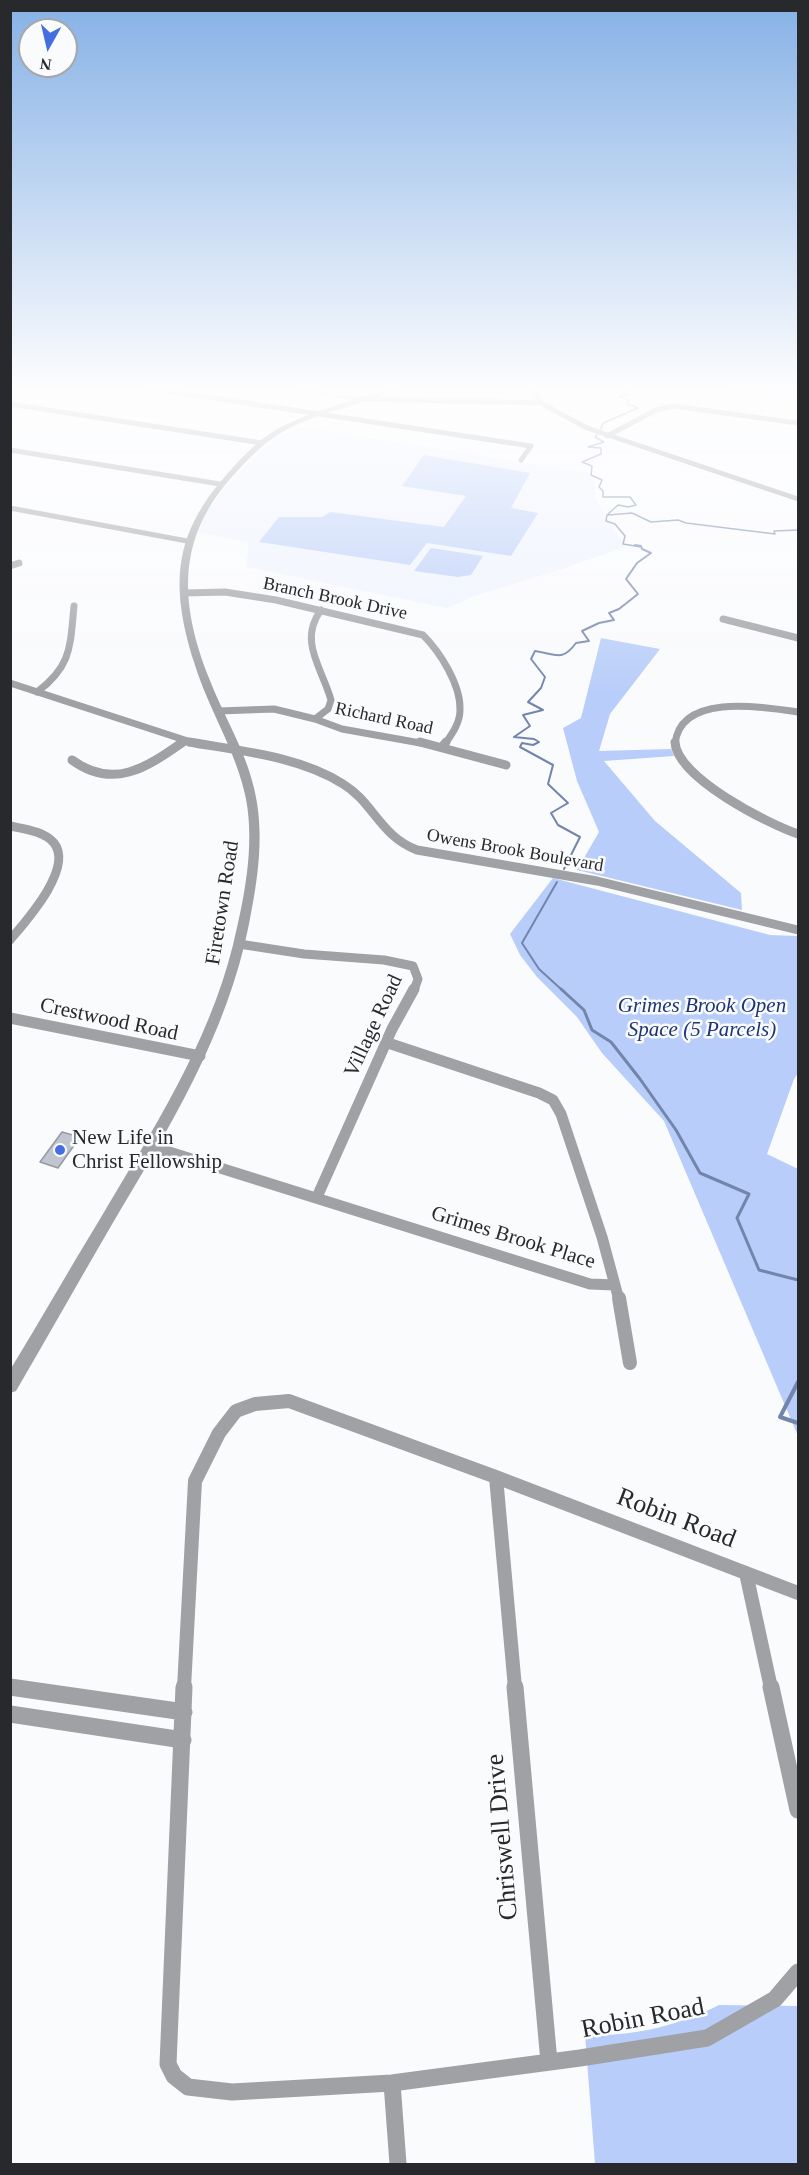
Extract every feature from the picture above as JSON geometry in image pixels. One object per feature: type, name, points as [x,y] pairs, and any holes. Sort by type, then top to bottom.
[{"type":"street","name":"Firetown Road","points":[[10,1386],[200,1056],[220,1008],[239,944],[249,887],[255,829],[248,787],[200,665],[185,613],[184,593],[188,539],[198,515],[215,490]]},
{"type":"street","points":[[772,490],[798,499]]},
{"type":"street","points":[[10,508],[162,538],[188,539]]},
{"type":"street","points":[[10,566],[20,563]]},
{"type":"street","name":"Branch Brook Drive","points":[[184,593],[225,592],[321,610],[423,635],[430,642],[462,702],[460,718],[442,747]]},
{"type":"street","points":[[37,692],[56,678],[67,663],[74,606]]},
{"type":"street","points":[[315,719],[327,709],[331,700],[308,633],[312,620],[321,610]]},
{"type":"street","points":[[723,620],[798,638]]},
{"type":"street","name":"Owens Brook Boulevard","points":[[10,683],[184,741],[300,765],[344,784],[357,795],[383,828],[406,846],[417,850],[597,881],[798,930]]},
{"type":"street","points":[[798,712],[751,705],[706,711],[684,721],[675,744],[676,749],[690,768],[738,806],[764,821],[798,834]]},
{"type":"street","name":"Richard Road","points":[[219,711],[274,709],[360,733],[409,739],[506,765]]},
{"type":"street","points":[[72,760],[84,770],[106,776],[119,775],[156,762],[184,741]]},
{"type":"street","points":[[10,826],[49,839],[58,848],[60,861],[45,892],[10,940]]},
{"type":"street","name":"Village Road","points":[[239,944],[304,954],[384,960],[413,966],[418,979],[385,1042],[316,1197]]},
{"type":"street","name":"Crestwood Road","points":[[10,1018],[200,1056]]},
{"type":"street","name":"Grimes Brook Place","points":[[149,1148],[166,1151],[316,1197],[590,1284],[614,1285],[609,1255],[561,1114],[553,1100],[519,1086],[385,1042]]},
{"type":"street","points":[[614,1285],[626,1328],[630,1363]]},
{"type":"street","points":[[496,1477],[289,1401],[255,1404],[236,1411],[219,1433],[195,1481],[168,2064],[174,2076],[188,2087],[232,2092],[392,2083],[549,2062]]},
{"type":"street","name":"Robin Road","points":[[496,1477],[746,1573],[798,1810]]},
{"type":"street","name":"Chriswell Drive","points":[[496,1477],[549,2062]]},
{"type":"street","points":[[746,1573],[798,1593]]},
{"type":"street","points":[[10,1687],[184,1712]]},
{"type":"street","points":[[10,1714],[183,1740]]},
{"type":"street","name":"Robin Road","points":[[549,2062],[707,2038],[775,1999],[798,1972]]},
{"type":"street","points":[[392,2083],[398,2164]]},
{"type":"shaded area","points":[[223,490],[595,490],[596,499],[625,547],[474,596],[447,608],[246,567],[249,542],[199,533],[202,517]]},
{"type":"green space","points":[[431,490],[520,490],[511,508],[538,513],[511,556],[427,543],[410,565],[259,542],[279,517],[322,517],[330,512],[444,527],[466,496]]},
{"type":"green space","points":[[431,548],[483,556],[471,575],[458,577],[414,571]]},
{"type":"green space","points":[[601,638],[660,649],[610,714],[599,751],[671,749],[674,756],[604,761],[655,821],[741,893],[742,910],[577,870],[599,832],[577,781],[563,728],[581,718]]},
{"type":"green space","name":"Grimes Brook Open Space (5 Parcels)","points":[[553,878],[770,935],[798,936],[798,1073],[767,1154],[798,1169],[798,1436],[664,1121],[602,1053],[577,1017],[537,977],[520,955],[510,934]]},
{"type":"green space","points":[[719,2005],[798,2006],[798,2164],[595,2164],[585,2035],[619,2034],[654,2029],[688,2019]]},
{"type":"building","name":"New Life in Christ Fellowship","points":[[62,1132],[80,1137],[58,1168],[40,1162]]},
{"type":"waterway","points":[[602,490],[603,497],[630,497],[636,505],[628,507],[618,505],[607,515],[606,521],[615,524],[625,536],[623,544],[641,547]]},
{"type":"waterway","points":[[608,515],[632,513],[651,522],[678,520],[686,523],[775,534],[774,531],[798,530]]},
{"type":"waterway","points":[[564,869],[580,837],[558,825],[551,813],[568,803],[548,784],[553,765],[520,747],[522,743],[533,745],[539,742],[534,739],[514,737],[530,726],[523,715],[543,710],[528,702],[541,688],[545,677],[531,659],[535,651],[562,655],[576,643],[589,641],[582,631],[599,623],[614,620],[609,613],[619,609],[638,594],[626,579],[637,563],[651,553],[635,545]]},
{"type":"waterway","points":[[557,882],[522,943],[539,969],[562,990]]},
{"type":"waterway","points":[[561,989],[584,1010],[592,1030],[611,1042],[640,1079],[676,1130],[700,1173],[749,1194],[737,1218],[759,1270],[798,1280]]},
{"type":"waterway","points":[[798,1382],[780,1417],[798,1423]]},
{"type":"place","name":"New Life in Christ Fellowship","points":[[60,1150]]}]
